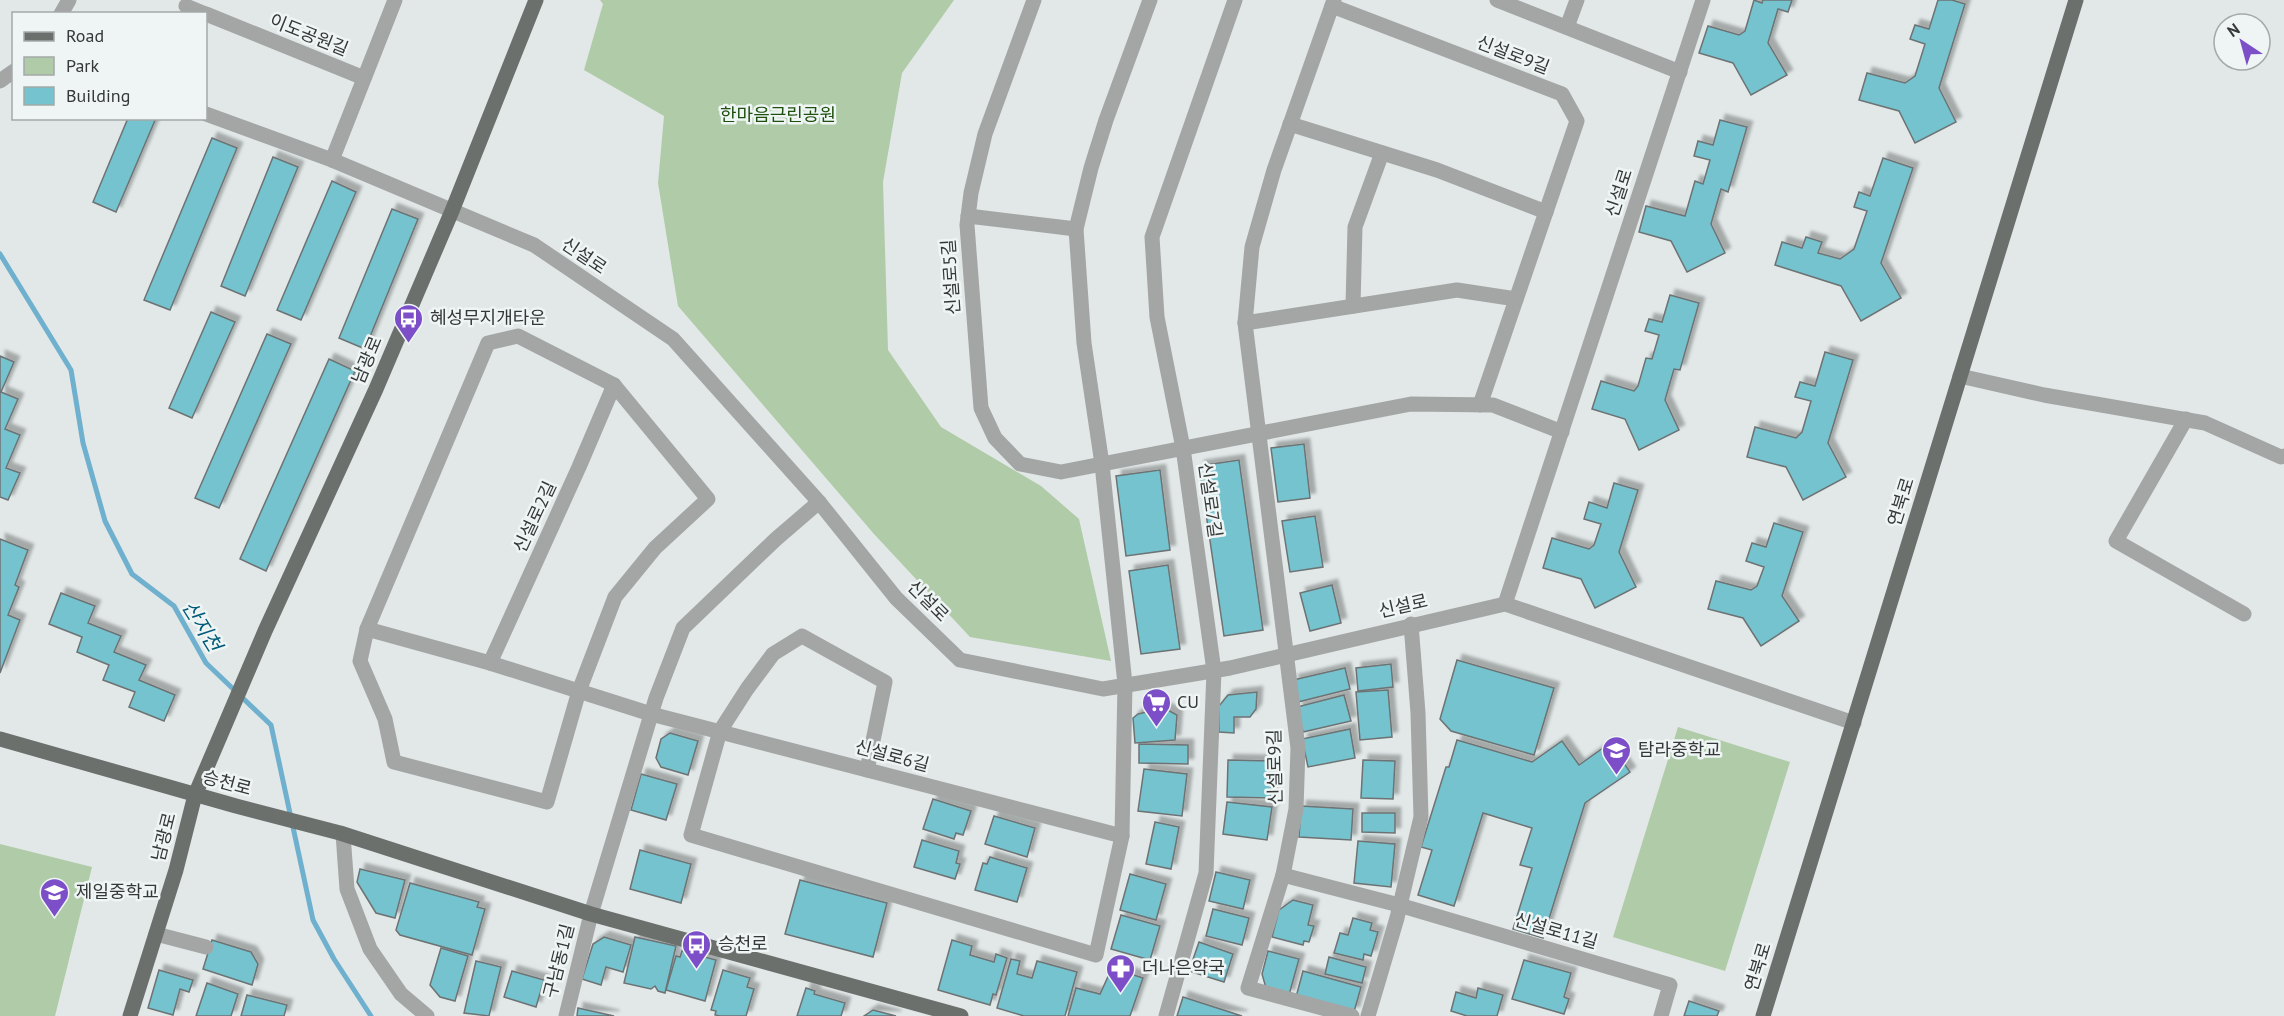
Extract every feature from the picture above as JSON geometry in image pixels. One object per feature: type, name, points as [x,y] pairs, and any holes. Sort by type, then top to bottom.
[{"type":"main road","name":"남광로","points":[[130,1016],[176,870],[195,795],[265,631],[347,454],[452,211],[536,0]]},
{"type":"main road","name":"연북로","points":[[1763,1016],[2076,0]]},
{"type":"main road","name":"승천로","points":[[0,739],[195,795],[342,833],[591,914],[961,1016]]},
{"type":"street","name":"신설로5길","points":[[1034,0],[986,134],[971,193],[968,216],[981,408],[995,438],[1020,464],[1061,472],[1102,464]]},
{"type":"street","points":[[867,770],[885,682],[802,636],[773,654],[747,688],[720,731],[691,835],[1096,955],[1122,836],[1125,684],[1102,464],[1084,343],[1076,230],[1106,120],[1150,0]]},
{"type":"street","name":"신설로7길","points":[[1166,1016],[1206,873],[1214,671],[1183,448],[1157,317],[1152,237],[1235,0]]},
{"type":"street","points":[[1497,0],[1680,72]]},
{"type":"street","points":[[1567,27],[1577,0]]},
{"type":"street","name":"신설로","points":[[452,211],[534,245],[673,339],[819,502],[896,598],[960,660],[1103,689],[1214,671],[1505,604],[1703,0]]},
{"type":"street","name":"이도공원길","points":[[332,160],[393,1]]},
{"type":"street","name":"신설로9길","points":[[1352,1016],[1248,988],[1283,875],[1296,809],[1298,748],[1245,323],[1252,247],[1290,124],[1333,3],[1562,94],[1577,121],[1480,405]]},
{"type":"street","name":"이도공원길","points":[[186,6],[200,12]]},
{"type":"street","name":"이도공원길","points":[[207,15],[364,78]]},
{"type":"street","points":[[207,114],[332,160],[452,211]]},
{"type":"street","points":[[1290,124],[1437,170],[1546,212]]},
{"type":"street","points":[[1353,306],[1355,227],[1382,153]]},
{"type":"street","points":[[968,216],[1076,230]]},
{"type":"street","points":[[1245,323],[1457,290],[1516,299]]},
{"type":"street","points":[[518,336],[614,385],[708,499],[656,548],[615,597],[579,691],[548,802],[394,762],[385,719],[360,661],[368,628],[488,343],[518,336]]},
{"type":"street","points":[[1960,376],[2044,395],[2205,423],[2284,456]]},
{"type":"street","name":"신설로2길","points":[[490,663],[614,385]]},
{"type":"street","points":[[1102,464],[1411,404],[1493,405],[1562,432]]},
{"type":"street","points":[[2186,419],[2116,541],[2244,614]]},
{"type":"street","name":"구남동1길","points":[[566,1016],[591,914],[651,714],[683,628],[776,539],[819,502]]},
{"type":"street","points":[[1505,604],[1854,723]]},
{"type":"street","points":[[1368,1016],[1421,817],[1418,713],[1411,624]]},
{"type":"street","points":[[368,628],[490,663],[651,714]]},
{"type":"street","name":"신설로6길","points":[[651,714],[1122,836]]},
{"type":"street","points":[[342,833],[347,889],[370,949],[401,994],[427,1016]]},
{"type":"street","points":[[1283,875],[1399,905]]},
{"type":"street","name":"신설로11길","points":[[1399,905],[1670,985],[1661,1016]]},
{"type":"street","points":[[156,934],[206,947]]},
{"type":"green space","name":"한마음근린공원","points":[[600,0],[954,0],[902,73],[883,182],[888,350],[941,427],[1041,486],[1079,519],[1111,661],[970,637],[874,534],[678,306],[658,183],[664,116],[584,70],[603,4]]},
{"type":"green space","points":[[1678,727],[1790,762],[1725,971],[1613,937]]},
{"type":"green space","points":[[0,844],[92,867],[55,1016],[0,1016]]},
{"type":"building","points":[[1754,0],[1762,3],[1763,0],[1792,0],[1788,12],[1778,9],[1768,43],[1787,75],[1751,95],[1733,63],[1699,53],[1708,26],[1739,35],[1745,31]]},
{"type":"building","points":[[1938,0],[1952,0],[1965,4],[1939,88],[1956,122],[1915,143],[1899,111],[1859,100],[1867,73],[1905,83],[1915,76],[1925,44],[1910,39],[1915,25],[1929,29]]},
{"type":"building","points":[[127,120],[155,120],[116,212],[93,202]]},
{"type":"building","points":[[1720,120],[1747,127],[1728,192],[1721,189],[1711,224],[1725,253],[1687,272],[1671,241],[1639,232],[1646,206],[1685,216],[1695,181],[1703,184],[1710,160],[1694,156],[1698,141],[1713,145]]},
{"type":"building","points":[[212,138],[237,148],[170,310],[144,300]]},
{"type":"building","points":[[273,157],[298,167],[245,296],[221,286]]},
{"type":"building","points":[[1883,158],[1913,168],[1881,263],[1901,298],[1861,321],[1841,286],[1775,265],[1782,242],[1802,248],[1806,237],[1822,242],[1818,253],[1840,259],[1854,249],[1867,211],[1854,207],[1859,192],[1870,196]]},
{"type":"building","points":[[332,181],[356,192],[301,320],[277,310]]},
{"type":"building","points":[[392,209],[418,219],[365,349],[339,338]]},
{"type":"building","points":[[1670,295],[1699,303],[1680,370],[1674,369],[1665,400],[1679,430],[1639,450],[1625,419],[1592,409],[1601,381],[1634,391],[1638,386],[1646,358],[1652,359],[1659,335],[1645,331],[1649,319],[1662,322]]},
{"type":"building","points":[[211,312],[235,322],[192,418],[169,408]]},
{"type":"building","points":[[267,334],[291,344],[219,508],[195,498]]},
{"type":"building","points":[[1825,352],[1853,360],[1828,443],[1846,477],[1803,500],[1786,467],[1747,457],[1755,427],[1796,438],[1802,432],[1811,401],[1795,397],[1800,382],[1815,386]]},
{"type":"building","points":[[0,356],[14,362],[1,392],[18,399],[5,429],[20,435],[6,468],[20,473],[8,500],[0,497]]},
{"type":"building","points":[[329,359],[355,371],[266,571],[240,559]]},
{"type":"building","points":[[1304,444],[1310,498],[1278,502],[1271,448]]},
{"type":"building","points":[[1239,460],[1263,630],[1224,636],[1199,466]]},
{"type":"building","points":[[1160,470],[1170,550],[1126,556],[1116,476]]},
{"type":"building","points":[[1614,483],[1638,490],[1619,552],[1636,587],[1595,608],[1581,579],[1543,568],[1552,538],[1589,549],[1594,545],[1601,524],[1584,519],[1589,502],[1607,508]]},
{"type":"building","points":[[1315,516],[1323,567],[1290,572],[1282,521]]},
{"type":"building","points":[[1774,523],[1803,532],[1782,596],[1799,621],[1761,646],[1743,618],[1708,609],[1716,581],[1751,590],[1757,586],[1764,567],[1746,561],[1752,543],[1766,547]]},
{"type":"building","points":[[0,539],[28,550],[15,585],[19,587],[8,615],[20,620],[0,673]]},
{"type":"building","points":[[1168,565],[1180,649],[1141,654],[1129,571]]},
{"type":"building","points":[[1332,585],[1341,623],[1310,631],[1300,593]]},
{"type":"building","points":[[61,593],[95,606],[88,623],[121,636],[114,652],[146,665],[139,680],[175,695],[164,721],[129,707],[135,692],[103,680],[109,665],[77,652],[82,637],[49,624]]},
{"type":"building","points":[[1457,660],[1554,688],[1534,755],[1451,731],[1440,719]]},
{"type":"building","points":[[1391,664],[1393,687],[1358,691],[1356,668]]},
{"type":"building","points":[[1345,668],[1350,689],[1298,702],[1293,680]]},
{"type":"building","points":[[1388,690],[1392,737],[1360,740],[1356,692]]},
{"type":"building","points":[[1257,692],[1256,709],[1250,717],[1234,717],[1234,733],[1219,732],[1219,706],[1228,695]]},
{"type":"building","points":[[1344,695],[1351,721],[1303,732],[1297,707]]},
{"type":"building","points":[[1164,708],[1177,715],[1175,740],[1135,743],[1133,718],[1138,714]]},
{"type":"building","points":[[1350,729],[1355,758],[1308,767],[1302,739]]},
{"type":"building","points":[[670,733],[698,741],[688,775],[661,767],[656,758],[661,739]]},
{"type":"building","points":[[1457,740],[1532,762],[1562,741],[1579,765],[1610,743],[1630,772],[1585,803],[1543,938],[1513,929],[1532,868],[1520,865],[1532,828],[1483,813],[1454,906],[1418,895],[1432,850],[1421,847],[1446,767],[1449,767]]},
{"type":"building","points":[[1139,744],[1188,745],[1188,764],[1139,763]]},
{"type":"building","points":[[1228,760],[1272,761],[1271,798],[1227,797]]},
{"type":"building","points":[[1363,760],[1395,761],[1393,799],[1361,798]]},
{"type":"building","points":[[1144,769],[1187,774],[1182,816],[1138,811]]},
{"type":"building","points":[[641,774],[677,784],[666,820],[631,810]]},
{"type":"building","points":[[933,799],[971,811],[963,835],[956,833],[954,839],[923,829]]},
{"type":"building","points":[[1227,802],[1272,807],[1267,840],[1223,834]]},
{"type":"building","points":[[1301,806],[1353,809],[1351,840],[1299,837]]},
{"type":"building","points":[[1362,813],[1395,813],[1395,833],[1362,832]]},
{"type":"building","points":[[994,816],[1035,828],[1027,857],[985,844]]},
{"type":"building","points":[[1155,822],[1179,827],[1171,869],[1146,864]]},
{"type":"building","points":[[922,840],[959,851],[956,863],[960,864],[955,879],[914,867]]},
{"type":"building","points":[[1358,841],[1395,844],[1391,887],[1354,883]]},
{"type":"building","points":[[640,850],[691,864],[681,903],[630,889]]},
{"type":"building","points":[[990,857],[1027,868],[1017,902],[975,890],[983,863],[987,864]]},
{"type":"building","points":[[360,869],[405,880],[395,918],[376,913],[357,882]]},
{"type":"building","points":[[1216,872],[1250,880],[1243,909],[1209,901]]},
{"type":"building","points":[[1130,874],[1166,884],[1156,920],[1120,910]]},
{"type":"building","points":[[800,880],[887,903],[873,957],[785,934]]},
{"type":"building","points":[[410,883],[479,902],[477,907],[485,909],[472,955],[400,935],[396,930]]},
{"type":"building","points":[[1293,900],[1313,905],[1308,925],[1314,926],[1309,942],[1304,941],[1303,945],[1272,937],[1279,910]]},
{"type":"building","points":[[1213,909],[1249,918],[1242,945],[1206,936]]},
{"type":"building","points":[[1121,915],[1160,926],[1150,960],[1111,949]]},
{"type":"building","points":[[1353,918],[1372,923],[1370,930],[1378,932],[1371,956],[1364,954],[1363,960],[1334,953],[1340,933],[1348,935]]},
{"type":"building","points":[[604,937],[631,945],[623,972],[606,967],[601,985],[582,979],[593,944]]},
{"type":"building","points":[[635,937],[676,946],[665,993],[658,991],[655,986],[651,989],[624,983]]},
{"type":"building","points":[[212,940],[251,952],[258,964],[252,985],[203,969]]},
{"type":"building","points":[[952,940],[972,946],[970,955],[994,962],[996,954],[1007,958],[996,995],[993,994],[990,1005],[938,990]]},
{"type":"building","points":[[1199,942],[1233,954],[1224,982],[1189,971]]},
{"type":"building","points":[[441,948],[468,956],[455,1001],[440,997],[430,985]]},
{"type":"building","points":[[682,951],[716,960],[705,1001],[666,990],[676,956],[680,957]]},
{"type":"building","points":[[1268,951],[1299,959],[1289,995],[1266,988],[1262,974]]},
{"type":"building","points":[[1329,957],[1366,967],[1362,983],[1325,974]]},
{"type":"building","points":[[1011,959],[1020,961],[1017,974],[1032,978],[1037,961],[1077,972],[1065,1016],[1024,1016],[997,1008]]},
{"type":"building","points":[[1524,960],[1571,973],[1564,997],[1569,999],[1564,1014],[1512,999]]},
{"type":"building","points":[[476,961],[501,967],[489,1016],[464,1013]]},
{"type":"building","points":[[1112,968],[1143,978],[1130,1016],[1068,1016],[1076,988],[1100,994]]},
{"type":"building","points":[[159,970],[193,980],[189,992],[180,989],[173,1015],[148,1008]]},
{"type":"building","points":[[723,970],[750,978],[747,987],[754,989],[746,1016],[720,1016],[715,1015],[716,1011],[711,1010]]},
{"type":"building","points":[[512,971],[544,980],[536,1007],[504,997]]},
{"type":"building","points":[[1303,971],[1361,987],[1354,1012],[1296,997]]},
{"type":"building","points":[[207,983],[238,994],[231,1016],[196,1016]]},
{"type":"building","points":[[806,988],[815,991],[814,994],[845,1003],[841,1016],[797,1016]]},
{"type":"building","points":[[1478,988],[1503,995],[1497,1016],[1467,1016],[1451,1011],[1456,992],[1476,998]]},
{"type":"building","points":[[247,995],[287,1005],[284,1016],[241,1016]]},
{"type":"building","points":[[1183,997],[1242,1016],[1177,1016]]},
{"type":"building","points":[[1689,1001],[1719,1011],[1717,1016],[1684,1016]]},
{"type":"building","points":[[578,1008],[614,1016],[577,1016]]},
{"type":"building","points":[[873,1010],[896,1016],[864,1016]]},
{"type":"waterway","name":"산지천","points":[[0,254],[71,370],[83,443],[105,521],[132,574],[174,606],[206,663],[271,725],[313,920],[334,959],[371,1016]]},
{"type":"place","name":"혜성무지개타운","points":[[409,344]]},
{"type":"place","name":"CU","points":[[1156,728]]},
{"type":"place","name":"탐라중학교","points":[[1617,776]]},
{"type":"place","name":"제일중학교","points":[[55,918]]},
{"type":"place","name":"승천로","points":[[697,970]]},
{"type":"place","name":"더나은약국","points":[[1121,994]]}]
